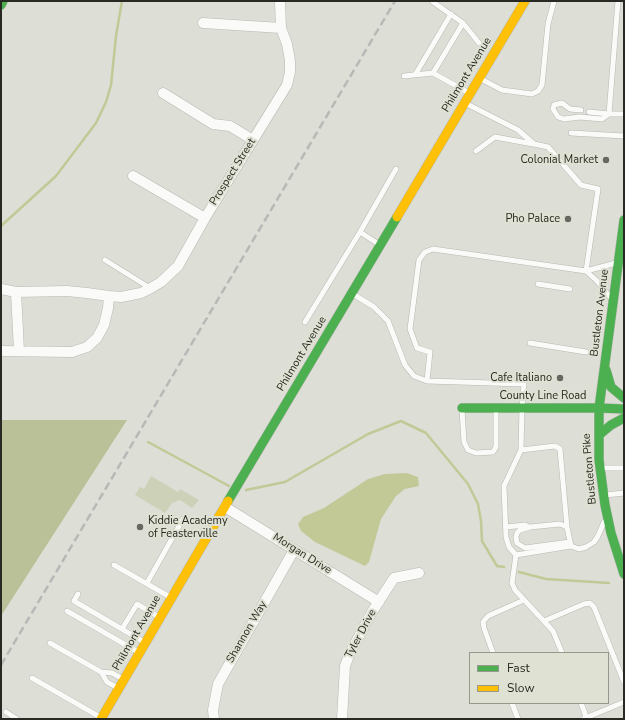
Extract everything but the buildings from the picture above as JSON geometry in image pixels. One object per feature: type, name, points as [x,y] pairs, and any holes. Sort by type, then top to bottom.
[{"type":"main road","points":[[1,6],[3,1]]},
{"type":"main road","name":"Philmont Avenue","points":[[101,718],[159,617],[525,1]]},
{"type":"main road","name":"Bustleton Avenue","points":[[599,408],[614,301],[621,263],[624,220]]},
{"type":"main road","points":[[605,367],[611,387],[624,398]]},
{"type":"main road","name":"County Line Road","points":[[462,408],[624,409]]},
{"type":"main road","name":"Bustleton Pike","points":[[599,408],[600,468],[603,496],[607,514],[620,551],[624,574]]},
{"type":"main road","points":[[599,435],[612,424],[624,418]]},
{"type":"street","name":"Prospect Street","points":[[1,289],[16,292],[67,291],[121,297],[151,288],[161,282],[178,266],[205,218],[287,85],[290,72],[290,61],[287,44],[281,28],[280,1]]},
{"type":"street","points":[[203,23],[281,28]]},
{"type":"street","points":[[163,93],[213,124],[230,126],[253,140]]},
{"type":"street","points":[[133,176],[205,218]]},
{"type":"street","points":[[16,292],[20,352]]},
{"type":"street","points":[[1,351],[72,352],[87,347],[97,338],[104,325],[109,296]]},
{"type":"street","name":"Morgan Drive","points":[[225,507],[379,602]]},
{"type":"street","name":"Shannon Way","points":[[214,719],[213,710],[218,684],[294,550]]},
{"type":"street","name":"Tyler Drive","points":[[342,719],[345,666],[350,653],[394,578],[419,573]]},
{"type":"lane","points":[[479,78],[502,90],[532,94],[538,91],[542,84],[548,24],[554,1]]},
{"type":"lane","points":[[582,110],[570,109],[562,103],[554,106],[553,109],[558,117],[564,119],[602,119],[609,114],[618,1]]},
{"type":"lane","points":[[433,2],[463,23],[478,43]]},
{"type":"lane","points":[[416,75],[451,14]]},
{"type":"lane","points":[[433,73],[463,23]]},
{"type":"lane","points":[[404,76],[433,73],[470,93]]},
{"type":"lane","points":[[464,102],[518,130],[534,144]]},
{"type":"lane","points":[[590,112],[624,114]]},
{"type":"lane","points":[[571,133],[624,136]]},
{"type":"lane","points":[[476,151],[495,137],[548,147],[581,185],[598,189],[586,271]]},
{"type":"lane","points":[[305,322],[396,170]]},
{"type":"lane","points":[[360,232],[380,245]]},
{"type":"lane","points":[[427,381],[430,352],[417,348],[410,329],[419,260],[425,252],[433,249],[586,271],[621,263]]},
{"type":"lane","points":[[105,260],[151,288]]},
{"type":"lane","points":[[586,271],[614,301]]},
{"type":"lane","points":[[538,284],[570,289]]},
{"type":"lane","points":[[352,293],[374,307],[388,321],[404,365],[414,376],[427,381],[524,384],[522,408],[522,450],[504,486],[506,537],[509,547],[516,555],[512,583],[515,590],[553,631],[562,652]]},
{"type":"lane","points":[[530,343],[586,352]]},
{"type":"lane","points":[[462,408],[464,442],[468,450],[476,453],[493,452],[496,447],[496,408]]},
{"type":"lane","points":[[522,450],[555,446],[560,449],[566,516],[571,544]]},
{"type":"lane","points":[[600,468],[624,468]]},
{"type":"lane","points":[[603,496],[624,493]]},
{"type":"lane","points":[[568,527],[560,524],[530,527],[520,530],[517,533],[517,542],[525,548],[571,544],[579,549],[586,547],[594,542],[598,536],[607,514]]},
{"type":"lane","points":[[560,524],[566,516]]},
{"type":"lane","points":[[147,583],[183,519]]},
{"type":"lane","points":[[506,527],[530,527]]},
{"type":"lane","points":[[516,555],[571,544]]},
{"type":"lane","points":[[114,565],[171,597]]},
{"type":"lane","points":[[78,594],[74,600],[145,643]]},
{"type":"lane","points":[[493,652],[483,622],[488,616],[524,600]]},
{"type":"lane","points":[[544,621],[584,604],[590,603],[594,607],[624,682]]},
{"type":"lane","points":[[122,629],[137,604],[159,617]]},
{"type":"lane","points":[[67,611],[139,652]]},
{"type":"lane","points":[[50,643],[100,672],[108,682],[118,688]]},
{"type":"lane","points":[[100,672],[112,673],[123,680]]},
{"type":"lane","points":[[32,678],[101,718]]},
{"type":"lane","points":[[581,704],[586,718],[624,702]]},
{"type":"lane","points":[[512,704],[518,719]]},
{"type":"lane","points":[[6,712],[17,719]]},
{"type":"shaded area","points":[[1,420],[127,420],[1,616]]},
{"type":"shaded area","points":[[407,473],[418,477],[419,486],[405,489],[396,496],[381,519],[369,562],[365,566],[315,542],[301,531],[298,524],[303,517],[324,508],[368,479],[385,474]]},
{"type":"shaded area","points":[[151,476],[178,492],[180,489],[199,500],[192,508],[180,500],[176,501],[175,503],[173,502],[165,513],[135,495],[140,487],[144,489]]},
{"type":"waterway","points":[[1,226],[56,176],[96,123],[106,102],[111,85],[116,36],[122,1]]},
{"type":"waterway","points":[[246,490],[285,482],[368,434],[401,421],[426,433],[468,484],[478,504],[482,541],[497,566],[504,567]]},
{"type":"waterway","points":[[148,442],[229,486]]},
{"type":"waterway","points":[[519,572],[546,579],[609,583]]},
{"type":"railway","points":[[1,665],[395,1]]},
{"type":"traffic: fast","points":[[1,5],[3,1]]},
{"type":"traffic: fast","points":[[228,501],[397,217]]},
{"type":"traffic: fast","points":[[624,220],[599,408],[599,460],[605,505],[611,533],[624,574]]},
{"type":"traffic: fast","points":[[606,370],[611,387],[624,398]]},
{"type":"traffic: fast","points":[[462,408],[599,408]]},
{"type":"traffic: fast","points":[[599,408],[624,409]]},
{"type":"traffic: fast","points":[[599,435],[611,425],[624,418]]},
{"type":"traffic: slow","points":[[397,217],[525,1]]},
{"type":"traffic: slow","points":[[101,719],[228,501]]},
{"type":"place","name":"Colonial Market","points":[[606,160]]},
{"type":"place","name":"Pho Palace","points":[[568,219]]},
{"type":"place","name":"Cafe Italiano","points":[[560,378]]},
{"type":"place","name":"Kiddie Academy of Feasterville","points":[[140,527]]}]
